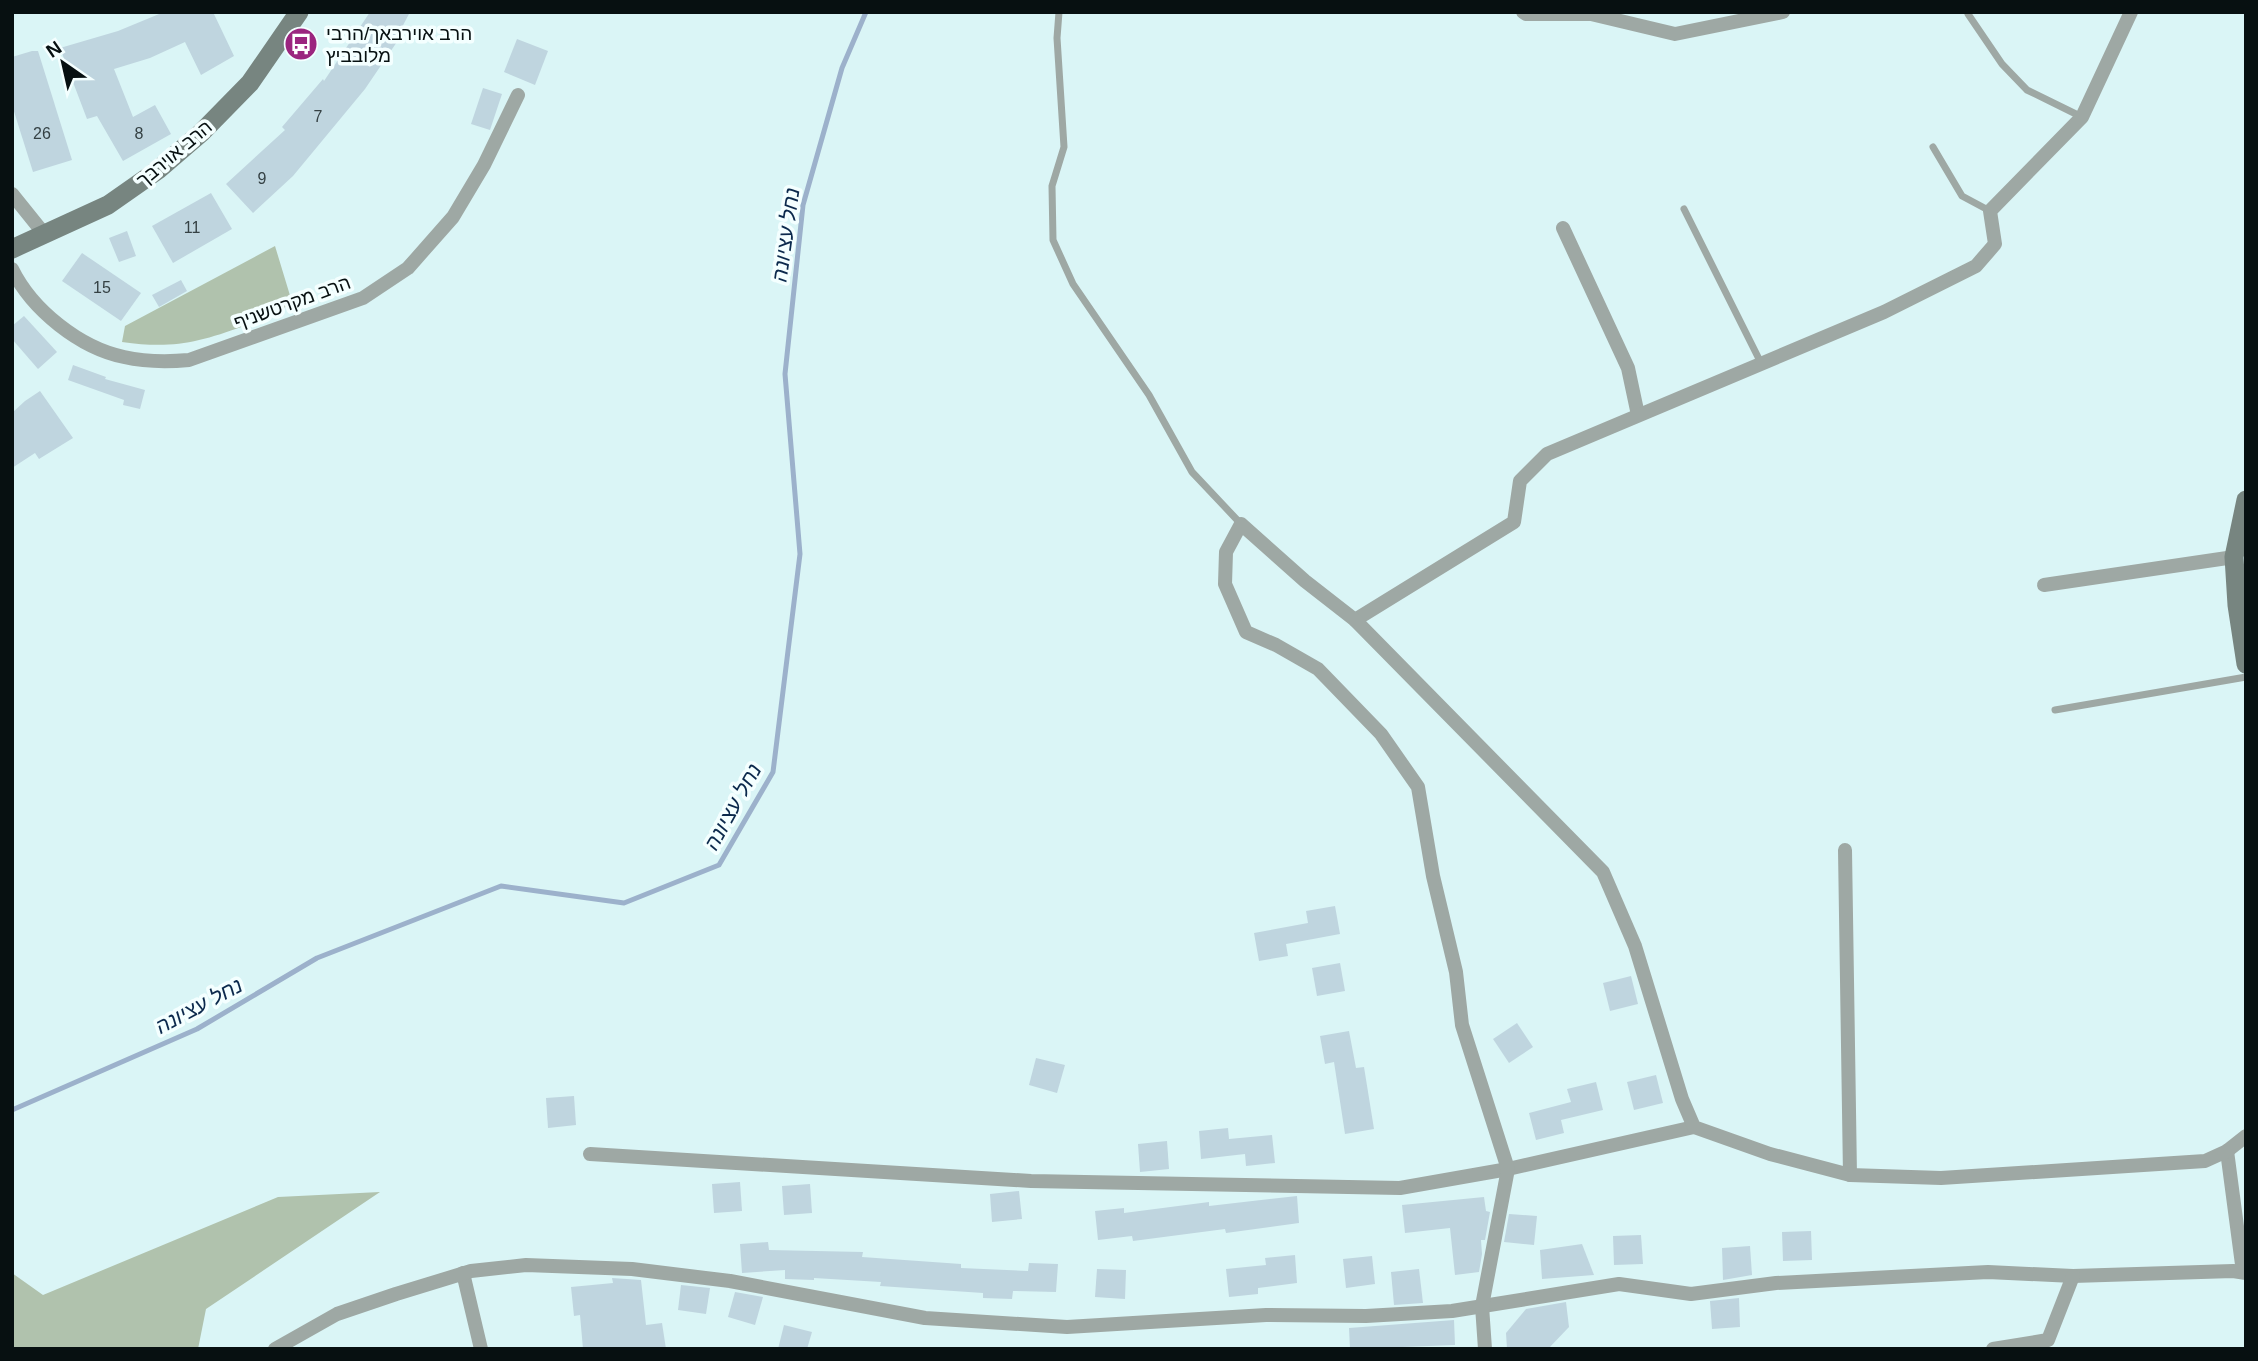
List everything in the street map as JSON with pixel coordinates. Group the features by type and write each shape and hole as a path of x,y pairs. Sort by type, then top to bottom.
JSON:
{"street":[{"name":"הרב אוירבך","path":"12,249 108,205 158,170 201,133 250,83 299,12"},
{"path":"1523,12 1591,14 1675,34 1783,12"},
{"path":"1355,620 1514,522 1520,481 1547,454 1884,312 1976,266 1995,244 1990,211 2082,117 2131,12"},
{"name":"הרב מקרטשניף","path":"12,270 18,282 42,310 66,330 93,346 122,357 159,362 189,360 363,298 408,268 453,217 484,165 518,95"},
{"path":"12,194 45,235"},
{"path":"1563,228 1628,368 1638,415"},
{"path":"2246,500 2234,557 2237,605 2246,664"},
{"path":"1485,1349 1482,1306 1508,1169 1462,1026 1456,972 1433,876 1418,787 1381,734 1318,669 1247,632 1225,584 1226,552 1241,524 1305,581 1355,620 1603,872 1635,946 1682,1099 1695,1127"},
{"path":"2044,585 2234,557"},
{"path":"1845,850 1850,1175"},
{"path":"590,1154 1031,1181 1400,1188 1508,1169 1695,1127 1770,1154 1850,1175 1941,1178 2205,1161 2227,1151 2246,1136"},
{"path":"275,1349 337,1314 463,1273 526,1265 632,1269 730,1281 925,1318 1067,1327 1266,1315 1366,1316 1452,1311 1619,1284 1691,1294 1776,1283 1987,1272 2073,1276 2244,1272 2227,1151"},
{"path":"463,1273 481,1349"},
{"path":"1993,1349 2047,1344 2073,1276"}],"lane":[{"path":"1059,12 1056,38 1064,146 1052,186 1053,240 1073,284 1149,395 1192,472 1241,524"},
{"path":"1968,14 2002,64 2027,90 2082,117"},
{"path":"1933,147 1962,196 1990,211"},
{"path":"1684,209 1761,363"},
{"path":"2055,710 2246,677"}],"green space":[{"path":"275,246 292,302 281,310 257,322 184,343 155,345 122,342 125,326"},
{"path":"380,1192 206,1309 198,1349 12,1349 12,1273 43,1295 278,1197"}],"building":[{"path":"164,12 213,12 234,56 201,75 185,42 150,58 114,69 133,117 155,105 171,134 123,161 97,116 87,119 60,48 118,31"},
{"path":"370,12 410,12 400,31 403,33 365,89 293,176 253,213 226,184 285,130 282,127 323,79 324,81"},
{"path":"517,39 548,51 535,85 504,72"},
{"path":"38,51 72,160 33,172 12,105 12,57"},
{"path":"483,88 502,94 490,130 471,124"},
{"path":"211,193 232,229 173,263 152,226"},
{"path":"127,231 136,256 119,262 109,238"},
{"path":"82,253 141,293 121,321 62,281"},
{"path":"181,280 187,291 159,307 152,295"},
{"path":"24,316 57,352 38,369 12,339 12,326"},
{"path":"73,365 106,377 105,379 145,390 140,409 123,405 124,400 68,380"},
{"path":"40,391 73,438 39,459 35,453 12,468 12,413"},
{"path":"1335,906 1340,934 1286,944 1288,956 1259,961 1254,933 1308,923 1306,911"},
{"path":"1340,963 1345,991 1317,996 1312,968"},
{"path":"1631,976 1638,1004 1610,1011 1603,983"},
{"path":"1517,1023 1533,1047 1509,1063 1493,1039"},
{"path":"1349,1031 1356,1068 1364,1067 1374,1129 1345,1134 1334,1062 1325,1064 1320,1036"},
{"path":"1036,1058 1065,1065 1057,1093 1029,1085"},
{"path":"1656,1075 1663,1103 1634,1110 1627,1082"},
{"path":"1596,1082 1603,1110 1561,1120 1564,1133 1536,1140 1529,1113 1571,1102 1567,1089"},
{"path":"574,1096 576,1125 548,1128 546,1098"},
{"path":"1228,1128 1229,1139 1272,1135 1275,1163 1246,1166 1245,1154 1201,1159 1199,1131"},
{"path":"1167,1141 1169,1169 1140,1172 1138,1144"},
{"path":"740,1182 742,1211 714,1213 712,1184"},
{"path":"810,1184 812,1213 784,1215 782,1186"},
{"path":"1019,1191 1022,1219 992,1222 990,1194"},
{"path":"1297,1196 1299,1223 1133,1241 1132,1236 1098,1240 1095,1211 1124,1208 1124,1213 1209,1202 1209,1206"},
{"path":"1484,1197 1486,1211 1490,1212 1485,1240 1481,1240 1479,1272 1455,1275 1450,1228 1405,1233 1402,1205"},
{"path":"1509,1214 1537,1216 1534,1245 1504,1242"},
{"path":"1811,1231 1812,1260 1783,1261 1782,1232"},
{"path":"1641,1235 1643,1264 1614,1265 1613,1236"},
{"path":"768,1242 769,1250 863,1252 862,1257 961,1264 961,1268 1028,1271 1029,1263 1058,1264 1056,1292 1013,1291 1012,1299 983,1298 983,1293 880,1286 881,1282 785,1279 785,1270 742,1273 740,1244"},
{"path":"1582,1244 1594,1275 1542,1279 1540,1250"},
{"path":"1750,1246 1752,1275 1723,1280 1722,1248"},
{"path":"1295,1255 1297,1283 1258,1288 1258,1294 1229,1297 1226,1269 1266,1265 1265,1258"},
{"path":"1372,1256 1375,1284 1346,1288 1343,1259"},
{"path":"1097,1269 1126,1270 1125,1299 1095,1297"},
{"path":"1419,1269 1423,1303 1394,1305 1391,1272"},
{"path":"612,1278 641,1280 646,1325 662,1323 666,1349 583,1349 580,1315 574,1316 571,1287 613,1283"},
{"path":"681,1285 710,1288 706,1314 678,1310"},
{"path":"735,1292 763,1297 755,1325 728,1317"},
{"path":"1739,1298 1740,1327 1712,1329 1710,1301"},
{"path":"1566,1302 1569,1327 1548,1349 1507,1349 1506,1333 1526,1309"},
{"path":"1454,1320 1455,1345 1350,1349 1349,1328"},
{"path":"784,1325 812,1332 807,1349 778,1349"}],"waterway":[{"name":"נחל עציונה","path":"12,1110 197,1029 317,958 501,886 624,903 719,865 773,772 800,554 785,374 803,205 842,68 866,12"}],"place":[{"name":"הרב אוירבאך/הרבי מלובביץ","path":"301,44"}]}
